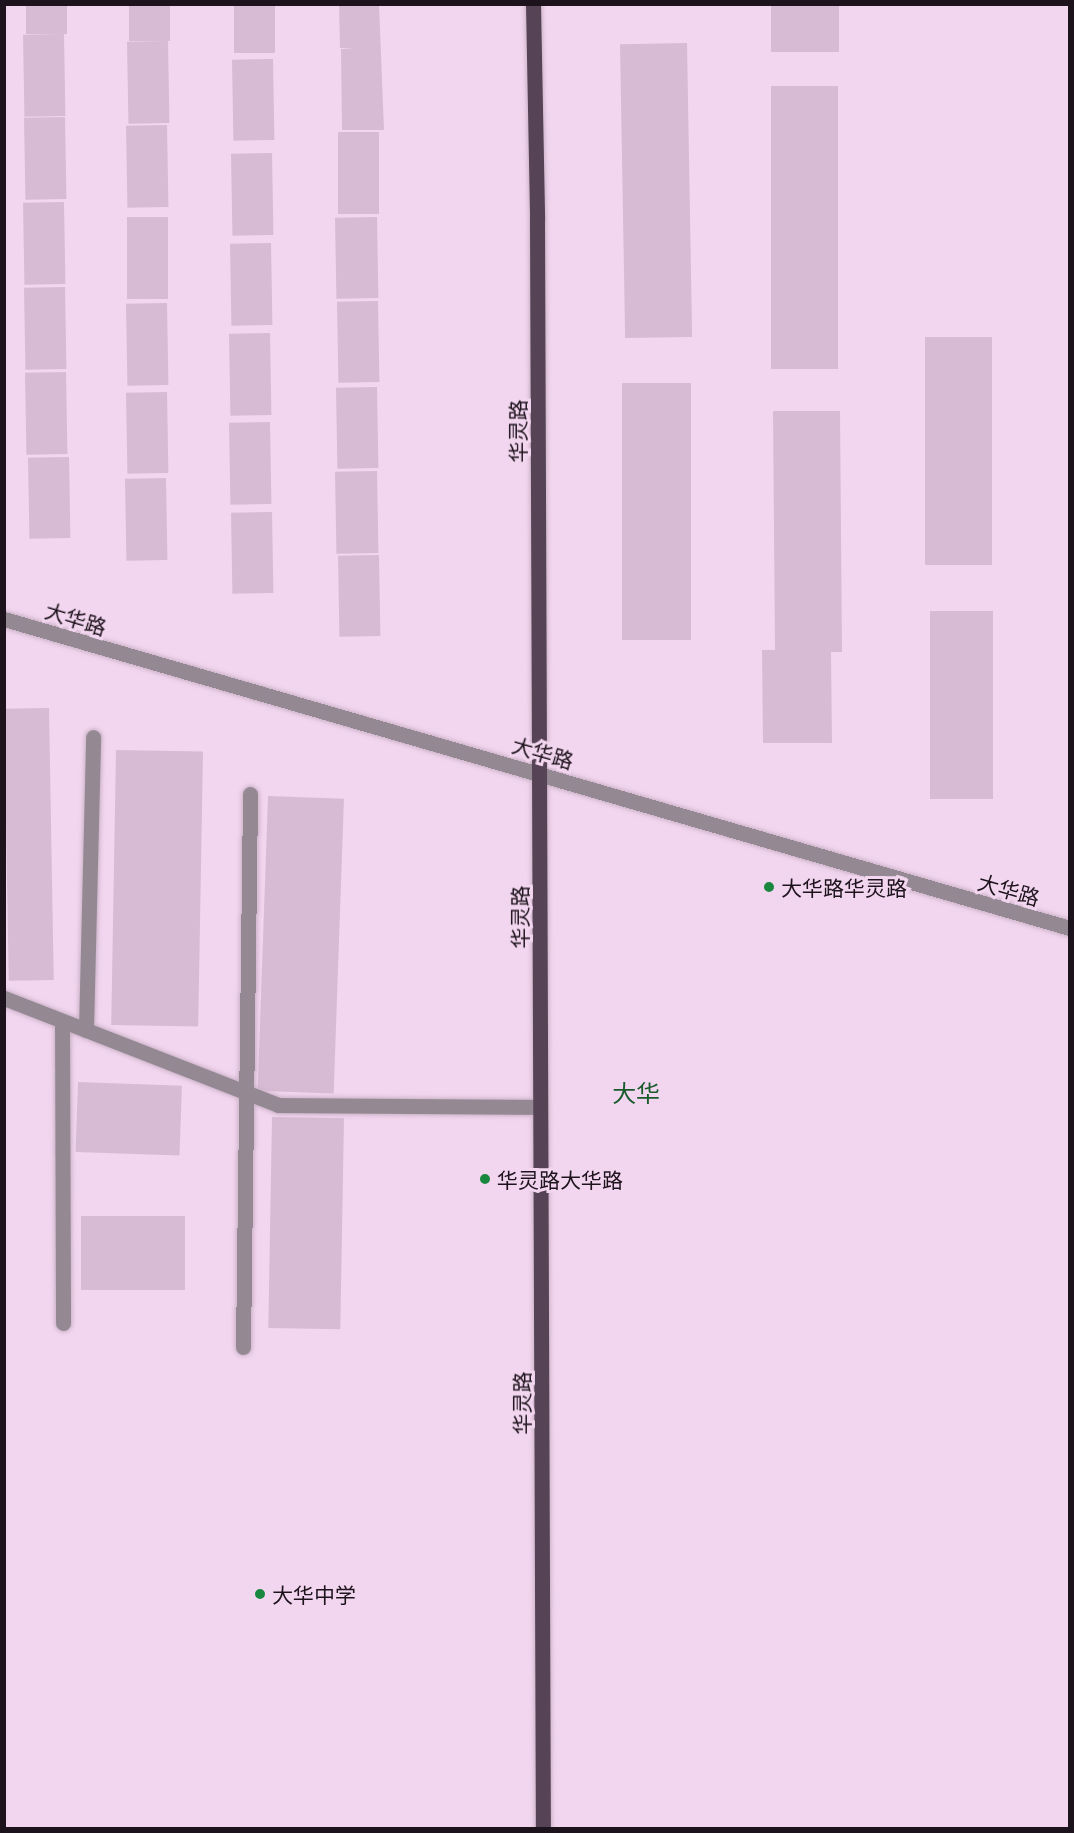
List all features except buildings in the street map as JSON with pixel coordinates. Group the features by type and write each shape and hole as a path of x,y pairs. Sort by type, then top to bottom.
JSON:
{"main road":[{"name":"华灵路","path":"533,4 537,232 540,773 543,1828"}],"street":[{"name":"大华路","path":"4,619 1070,928"},
{"path":"86,1030 93,737"},
{"path":"243,1347 244,1092 250,794"},
{"path":"4,998 278,1105 540,1107"},
{"path":"62,1021 63,1323"}],"place":[{"name":"大华路华灵路","path":"769,887"},
{"name":"华灵路大华路","path":"485,1179"},
{"name":"大华中学","path":"260,1594"}],"district":[{"name":"大华","path":"636,1092"}]}
